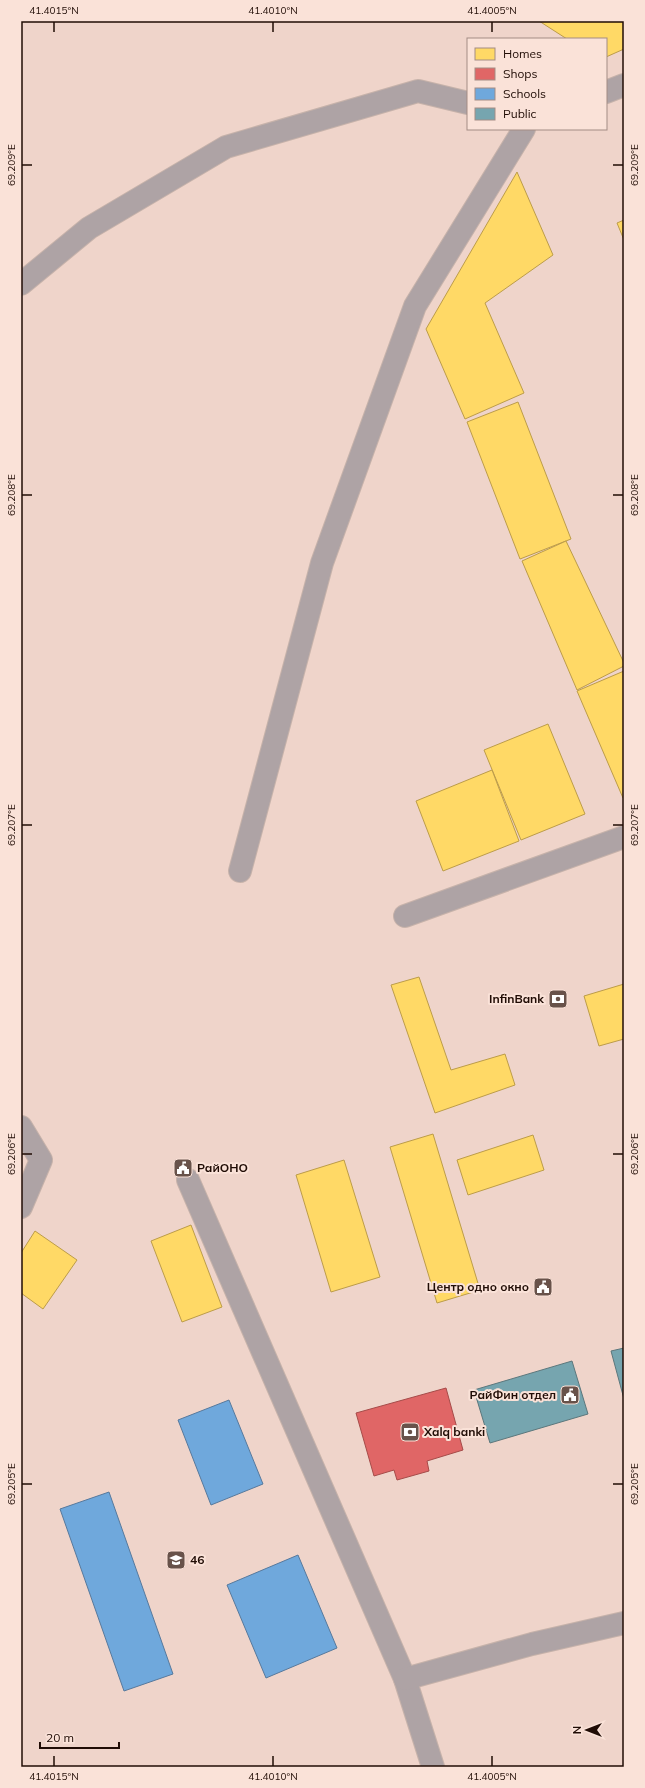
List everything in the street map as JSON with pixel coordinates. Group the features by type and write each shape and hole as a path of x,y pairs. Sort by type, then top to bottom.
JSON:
{"street":[{"path":"607,92 624,85"},
{"path":"21,284 89,228 226,147 418,91 467,103"},
{"path":"240,871 322,563 415,306 523,130"},
{"path":"406,916 624,837"},
{"path":"21,1127 41,1160 21,1207"},
{"path":"188,1180 405,1679 433,1767"},
{"path":"405,1679 532,1644 624,1623"}],"building: Homes":[{"path":"539,21 624,21 624,49 607,57 607,38 565,38"},
{"path":"517,172 553,255 485,303 524,393 465,419 426,329"},
{"path":"624,220 624,240 617,223"},
{"path":"518,402 571,539 520,559 467,422"},
{"path":"566,541 624,663 624,666 577,690 522,561"},
{"path":"624,671 624,797 623,798 577,691"},
{"path":"548,724 585,814 521,840 484,750"},
{"path":"492,770 519,841 443,871 416,801"},
{"path":"419,977 451,1070 505,1054 515,1085 435,1113 391,985"},
{"path":"624,984 624,1039 599,1046 584,996"},
{"path":"433,1134 480,1290 437,1303 390,1147"},
{"path":"533,1135 544,1170 468,1195 457,1160"},
{"path":"344,1160 380,1277 331,1292 296,1175"},
{"path":"191,1225 222,1307 182,1322 151,1241"},
{"path":"35,1231 77,1260 43,1309 21,1293 21,1253"}],"building: Shops":[{"name":"Xalq banki","path":"446,1388 463,1450 427,1461 429,1471 397,1480 394,1470 374,1476 356,1413"}],"building: Schools":[{"path":"229,1400 263,1484 211,1505 178,1420"},
{"path":"109,1492 173,1674 124,1691 60,1509"},
{"path":"298,1555 337,1648 266,1678 227,1585"}],"building: Public":[{"path":"624,1348 624,1399 611,1351"},
{"path":"572,1361 588,1414 490,1443 474,1390"}],"place":[{"name":"InfinBank","path":"558,999"},
{"name":"РайОНО","path":"183,1168"},
{"name":"Центр одно окно","path":"543,1287"},
{"name":"РайФин отдел","path":"570,1395"},
{"name":"Xalq banki","path":"410,1432"},
{"name":"46","path":"176,1560"}]}
